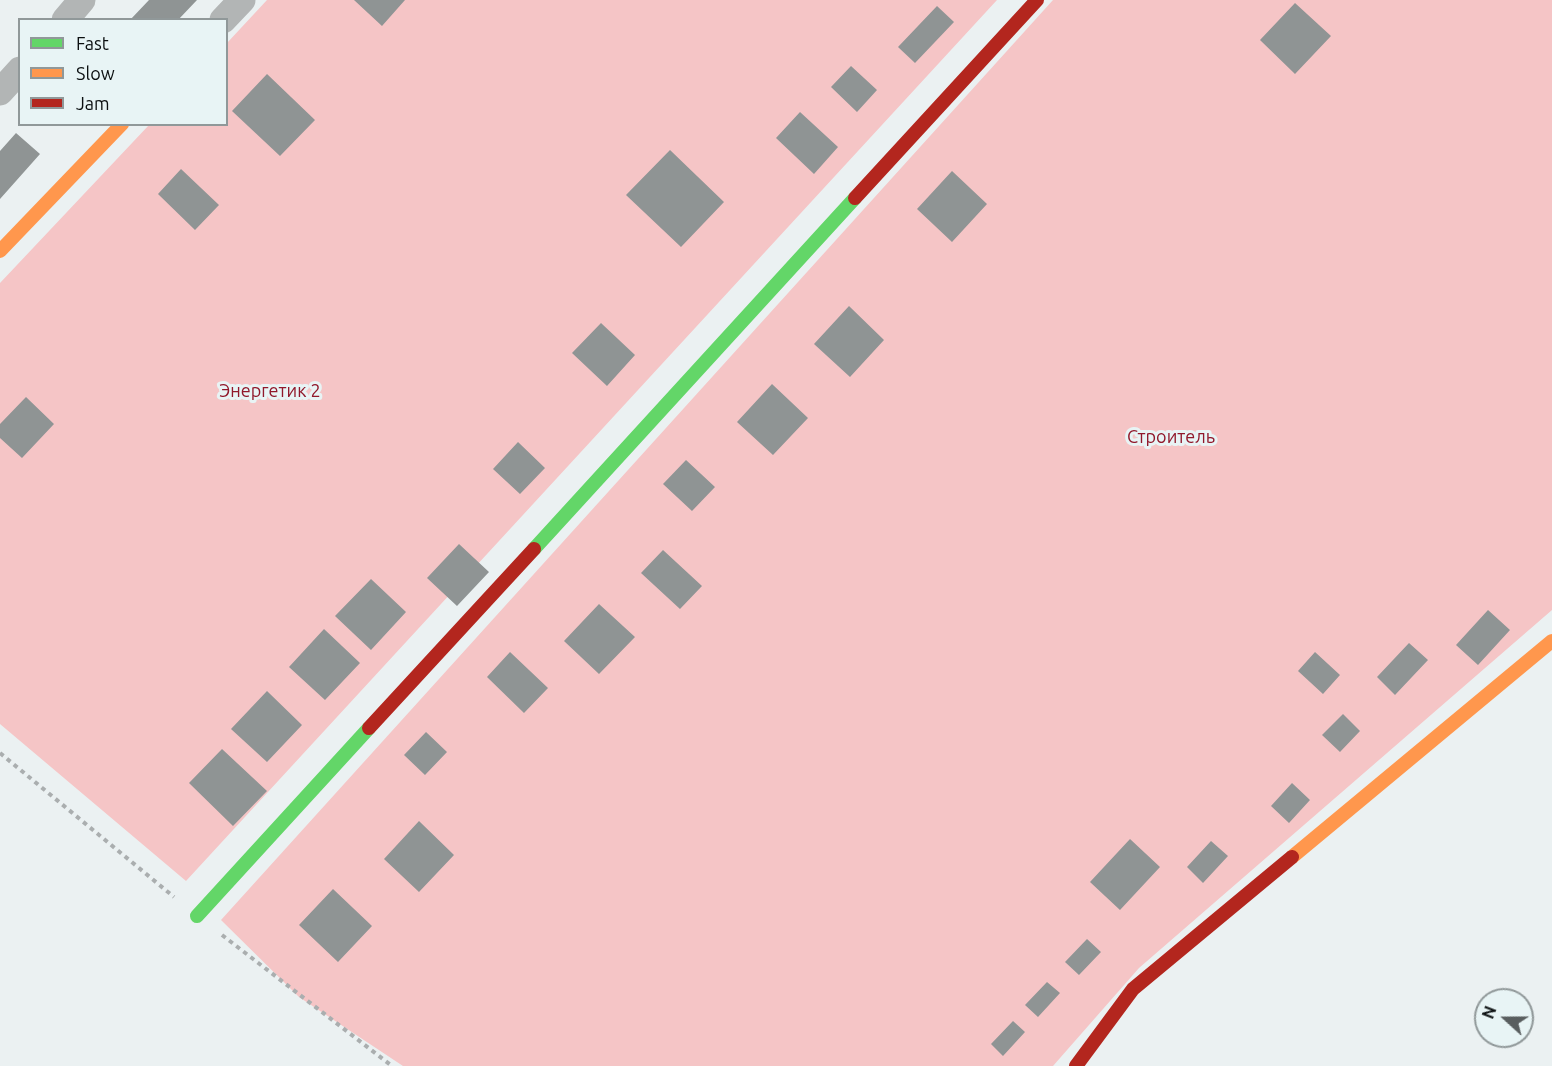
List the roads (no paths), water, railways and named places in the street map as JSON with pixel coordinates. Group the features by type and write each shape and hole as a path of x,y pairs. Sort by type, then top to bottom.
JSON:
{"street":[{"path":"67,18 82,0"},
{"path":"225,18 242,0"},
{"path":"197,916 1037,0"},
{"path":"0,92 18,72"},
{"path":"0,251 120,126"},
{"path":"1076,1066 1133,990 1552,641"}],"park label":[{"name":"Энергетик 2","path":"270,391"},
{"name":"Строитель","path":"1171,437"}]}
